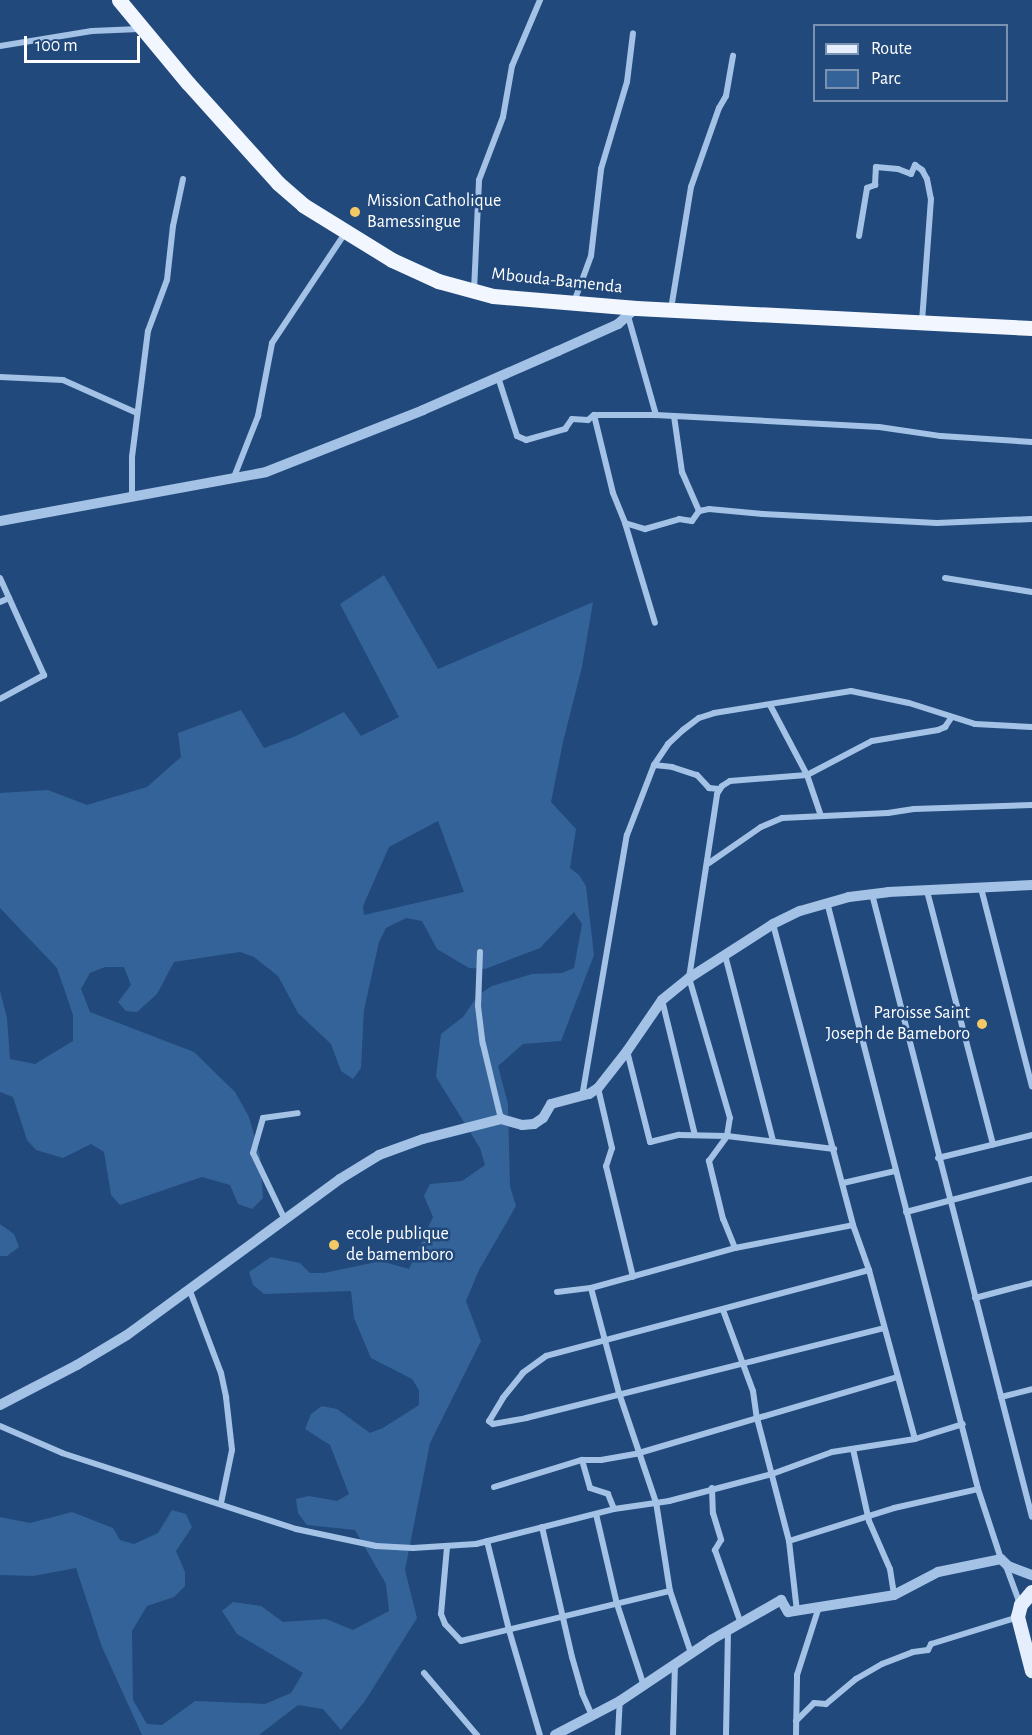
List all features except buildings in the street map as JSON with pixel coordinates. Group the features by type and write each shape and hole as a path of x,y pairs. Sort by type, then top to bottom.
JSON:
{"highway":[{"name":"Mbouda-Bamenda","path":"120,0 188,83 278,183 303,205 345,233 404,266 474,292 632,312 670,309 1032,328"}],"main road":[{"path":"1032,1592 1020,1611 1032,1671"}],"street":[{"path":"474,292 479,180 504,117 512,66 540,0"},
{"path":"0,46 92,32 143,28"},
{"path":"573,303 591,256 602,169 627,82 633,33"},
{"path":"670,309 691,187 719,108 726,96 733,56"},
{"path":"859,236 867,188 875,184 876,167 898,169 911,174 915,165 921,170 927,179 932,199 922,322"},
{"path":"132,497 132,458 148,331 167,280 173,226 183,180"},
{"path":"234,477 258,416 272,343 345,233"},
{"path":"0,521 266,472 288,465 498,378 618,324 632,312 656,415"},
{"path":"0,376 63,380 137,413"},
{"path":"498,378 517,436 526,440 565,429 572,419 588,420 594,415 656,415 879,427 950,437 1032,442"},
{"path":"594,415 613,494 625,523 655,623"},
{"path":"674,416 682,472 699,511"},
{"path":"625,523 645,529 679,519 692,520 699,511 710,509 937,523 1032,519"},
{"path":"0,578 44,675 0,699"},
{"path":"945,578 1032,592"},
{"path":"0,602 9,598"},
{"path":"582,1098 627,835 654,765 668,744 699,718 714,713 850,691 909,703 951,718 988,725 1032,727"},
{"path":"770,705 807,775 821,816"},
{"path":"735,1248 723,1219 709,1161 728,1136 730,1118 689,978 708,862 709,832 719,789 725,783 735,780 807,775 872,741 938,730 945,727 951,718"},
{"path":"654,765 672,767 698,775 709,788 719,789"},
{"path":"708,862 769,822 789,816 888,813 922,808 1032,805"},
{"path":"0,1405 105,1349 190,1291 340,1179 379,1155 423,1139 501,1119 522,1125 534,1124 543,1118 551,1104 582,1098 598,1088 662,1000 689,978 773,924 826,902 872,893 1032,885"},
{"path":"981,888 1032,1087"},
{"path":"927,891 993,1144"},
{"path":"872,893 938,1158 1032,1517"},
{"path":"796,1720 814,1703 826,1704 856,1679 882,1664 913,1652 928,1650 931,1644 1020,1611 978,1489 826,902"},
{"path":"773,924 854,1225 869,1270 915,1438"},
{"path":"480,952 479,1016 486,1065 501,1119"},
{"path":"725,954 773,1140"},
{"path":"662,1000 695,1135"},
{"path":"627,1051 648,1140 655,1142 672,1136 728,1136 834,1149"},
{"path":"598,1088 612,1148 606,1166 633,1277"},
{"path":"285,1220 253,1153 262,1118 298,1113"},
{"path":"938,1158 1032,1136"},
{"path":"843,1183 895,1171"},
{"path":"906,1212 1032,1179"},
{"path":"557,1292 591,1288 735,1248 854,1225"},
{"path":"869,1270 723,1310 604,1338 535,1362 511,1387 489,1421 493,1424 526,1418 884,1328"},
{"path":"975,1298 1032,1283"},
{"path":"591,1288 619,1393 656,1502 670,1591 691,1653"},
{"path":"190,1291 221,1373 226,1396 232,1450 221,1503"},
{"path":"723,1310 753,1391 757,1418 789,1541 797,1611"},
{"path":"494,1487 582,1460 601,1460 639,1453 897,1377"},
{"path":"1001,1397 1032,1389"},
{"path":"0,1426 62,1453 296,1529 359,1543 395,1548 447,1547 487,1541 614,1509 656,1502 772,1474 832,1452 915,1438 963,1424"},
{"path":"853,1449 869,1516 890,1569 894,1595"},
{"path":"582,1460 590,1488 608,1494 614,1509"},
{"path":"712,1488 713,1513 721,1540 715,1550 740,1621"},
{"path":"789,1541 869,1516 978,1489"},
{"path":"596,1514 617,1604 644,1686"},
{"path":"542,1527 582,1693 592,1715"},
{"path":"487,1541 509,1630 540,1735"},
{"path":"447,1547 441,1614 445,1624 460,1641 670,1591"},
{"path":"1002,1559 1008,1566 1032,1575"},
{"path":"555,1735 620,1701 740,1621 781,1600 788,1612 894,1595 938,1572 1002,1559"},
{"path":"796,1735 797,1675 819,1606"},
{"path":"726,1735 729,1629"},
{"path":"673,1735 675,1664"},
{"path":"423,1672 477,1735"},
{"path":"618,1735 620,1701"}],"green space":[{"path":"384,575 438,669 593,602 582,667 551,802 576,829 570,868 579,875 586,886 594,955 561,1041 523,1044 498,1066 508,1104 510,1186 516,1206 479,1270 466,1301 481,1341 430,1443 405,1570 417,1618 365,1701 341,1730 323,1709 298,1705 259,1735 142,1735 102,1647 76,1568 33,1576 0,1575 0,1517 30,1523 72,1512 113,1528 120,1540 134,1544 158,1533 172,1510 186,1514 192,1527 176,1551 185,1572 185,1586 174,1597 147,1606 132,1631 133,1700 147,1724 162,1725 195,1701 265,1704 291,1693 303,1673 237,1634 222,1611 233,1602 261,1606 283,1622 326,1619 353,1630 389,1611 386,1584 355,1530 307,1525 298,1513 296,1499 309,1496 337,1501 349,1494 330,1445 305,1429 311,1414 322,1406 337,1409 370,1433 383,1428 419,1405 419,1390 412,1379 371,1358 354,1318 351,1291 264,1294 253,1285 249,1272 271,1257 300,1263 310,1273 324,1273 381,1261 409,1269 433,1217 424,1196 430,1184 462,1181 485,1165 480,1148 436,1077 441,1034 463,1017 478,995 492,986 532,974 562,973 574,968 582,924 574,912 540,948 485,969 469,968 437,949 422,921 406,918 386,928 379,942 364,1010 361,1068 353,1079 341,1071 331,1044 298,1013 278,976 254,957 240,952 174,962 157,994 137,1012 126,1011 118,1002 131,985 124,967 105,967 90,973 81,989 90,1012 194,1052 235,1092 249,1117 260,1156 263,1198 252,1209 238,1204 230,1185 202,1177 120,1205 111,1195 104,1152 91,1144 63,1158 36,1150 27,1140 13,1097 0,1092 0,991 7,1018 10,1059 35,1064 73,1041 73,1015 57,968 0,908 0,793 48,790 87,805 147,787 181,757 178,733 241,710 264,748 296,736 344,712 361,736 399,717 340,604","holes":["438,821 464,892 364,915 363,906 389,847"]},
{"path":"0,1224 14,1234 19,1247 7,1256 0,1256"}],"place":[{"name":"Mission Catholique Bamessingue","path":"355,212"},
{"name":"Paroisse Saint Joseph de Bameboro","path":"982,1024"},
{"name":"ecole publique de bamemboro","path":"334,1245"}]}
